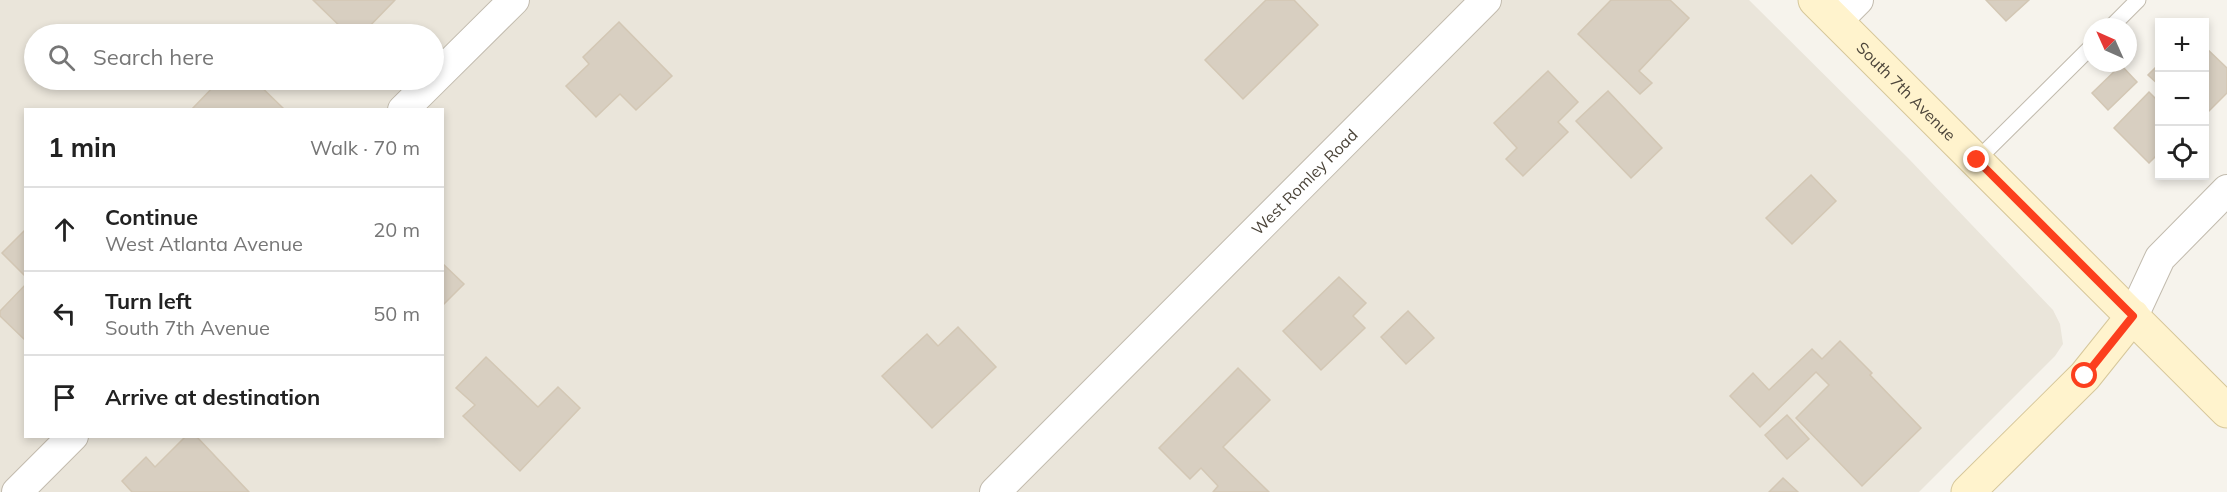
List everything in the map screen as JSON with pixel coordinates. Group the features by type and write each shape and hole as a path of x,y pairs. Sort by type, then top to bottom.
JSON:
{"main road":[{"name":"South 7th Avenue","path":"1837,7 1977,160 2227,411"},
{"path":"1968,492 2085,376 2133,316"}],"street":[{"path":"444,69 514,0"},
{"name":"West Romley Road","path":"995,492 1486,0"},
{"path":"405,108 423,90"},
{"path":"2133,316 2160,258 2227,190"},
{"path":"17,492 71,438"}],"lane":[{"path":"2120,18 2138,0"},
{"path":"1977,160 2083,55"}],"shaded area":[{"path":"0,0 1749,0 1909,159 2053,310 2060,324 2063,344 2055,356 1919,492 0,492"}],"building":[{"path":"313,0 395,0 372,24 338,24"},
{"path":"1266,0 1294,0 1318,25 1243,99 1205,60"},
{"path":"1611,0 1670,0 1689,18 1639,71 1652,83 1640,94 1578,34"},
{"path":"1986,0 2029,0 2006,21"},
{"path":"619,22 672,76 636,110 620,94 596,117 566,86 589,64 583,57"},
{"path":"2209,51 2227,68 2227,93 2209,111"},
{"path":"2155,68 2155,81 2148,75"},
{"path":"1548,71 1578,102 1558,122 1568,132 1523,176 1506,159 1517,148 1494,123"},
{"path":"2114,72 2128,72 2137,82 2108,110 2092,93"},
{"path":"210,90 264,90 283,108 193,108"},
{"path":"1608,91 1662,148 1631,178 1576,121"},
{"path":"2149,92 2155,98 2155,157 2149,163 2114,128"},
{"path":"1811,175 1836,201 1792,244 1766,218"},
{"path":"24,231 24,275 2,253"},
{"path":"444,265 464,284 444,304"},
{"path":"1339,277 1366,303 1353,316 1365,328 1321,370 1283,331"},
{"path":"24,286 24,339 0,316 0,311"},
{"path":"1408,311 1434,338 1406,364 1381,337"},
{"path":"958,327 996,367 932,428 882,376 927,334 938,346"},
{"path":"1840,341 1921,428 1862,486 1796,418 1829,385 1816,372 1760,427 1730,396 1753,373 1769,390 1812,349 1822,359"},
{"path":"486,357 538,407 558,387 580,408 520,471 463,416 475,405 456,388"},
{"path":"1238,368 1270,400 1223,447 1269,492 1213,492 1218,486 1201,468 1190,479 1159,448"},
{"path":"1787,415 1809,439 1787,459 1765,435"},
{"path":"184,438 198,438 249,492 132,492 122,481 146,457 155,467"},
{"path":"1783,478 1798,492 1769,492"}],"route":[{"path":"1977,160 2133,316 2085,376"}]}
